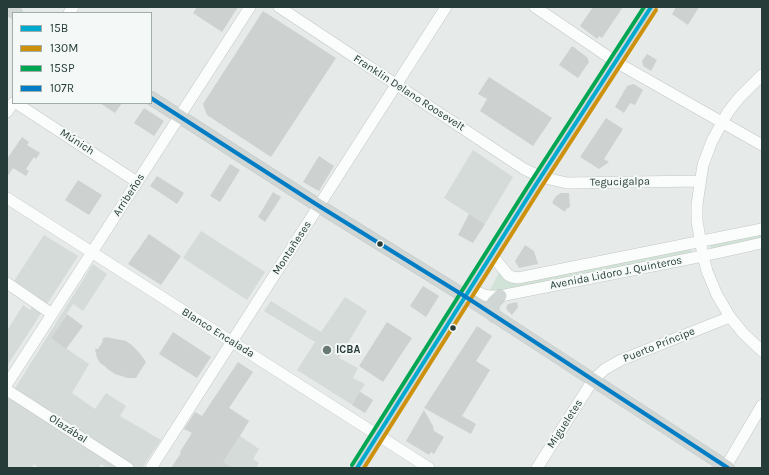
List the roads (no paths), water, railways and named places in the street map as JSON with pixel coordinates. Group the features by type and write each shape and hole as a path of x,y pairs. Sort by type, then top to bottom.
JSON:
{"main road":[{"path":"357,468 541,177 651,7"},
{"path":"152,99 319,206 469,293 494,316 726,468"},
{"path":"494,316 492,312 493,303 500,296"}],"street":[{"name":"Arribeños","path":"7,384 250,7"},
{"name":"Franklin Delano Roosevelt","path":"279,7 529,172 541,177"},
{"name":"Montañeses","path":"151,468 446,7"},
{"path":"535,7 616,62 762,145"},
{"path":"762,75 739,98 721,123 707,153 700,180 697,204 697,221 706,271 717,296 742,333 762,351"},
{"path":"7,112 13,104"},
{"name":"Múnich","path":"16,104 137,182"},
{"name":"Tegucigalpa","path":"541,177 567,183 700,180"},
{"name":"Blanco Encalada","path":"7,198 429,468"},
{"name":"Avenida Lidoro J. Quinteros","path":"492,255 508,275 512,278 518,278 762,229"},
{"name":"Avenida Lidoro J. Quinteros","path":"469,293 500,296 762,243"},
{"path":"7,284 52,314"},
{"name":"Puerto Príncipe","path":"593,380 605,369 621,360 730,317"},
{"name":"Migueletes","path":"537,468 593,380"},
{"name":"Olazábal","path":"7,390 128,468"},
{"path":"726,468 762,405"}],"place":[{"name":"ICBA","path":"327,350"}]}
